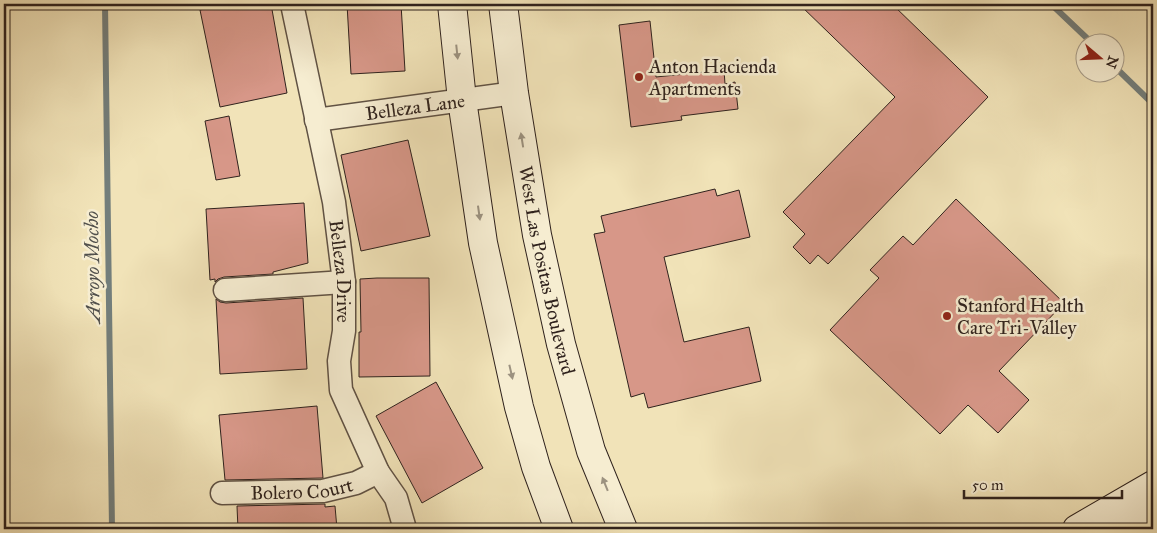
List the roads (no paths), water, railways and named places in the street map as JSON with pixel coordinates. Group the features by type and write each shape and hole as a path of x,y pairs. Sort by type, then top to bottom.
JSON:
{"main road":[{"path":"452,4 462,100 484,243 513,381 536,467 559,529"},
{"name":"West Las Positas Boulevard","path":"503,4 514,94 537,236 561,344 591,451 623,529"},
{"path":"1077,529 1153,485"},
{"path":"1119,529 1130,523 1153,503"}],"street":[{"name":"Belleza Drive","path":"292,4 334,202 344,282 344,331 339,361 341,390 378,472 396,498 405,529"},
{"name":"Belleza Lane","path":"316,120 514,94"},
{"path":"225,290 344,282"},
{"name":"Bolero Court","path":"222,493 323,491 356,483 378,472"}],"waterway":[{"name":"Arroyo Mocho","path":"105,4 112,529"},
{"path":"1051,4 1080,32"},
{"path":"1124,76 1153,104"}],"place":[{"name":"Anton Hacienda Apartments","path":"639,77"},
{"name":"Stanford Health Care Tri-Valley","path":"947,316"}]}
